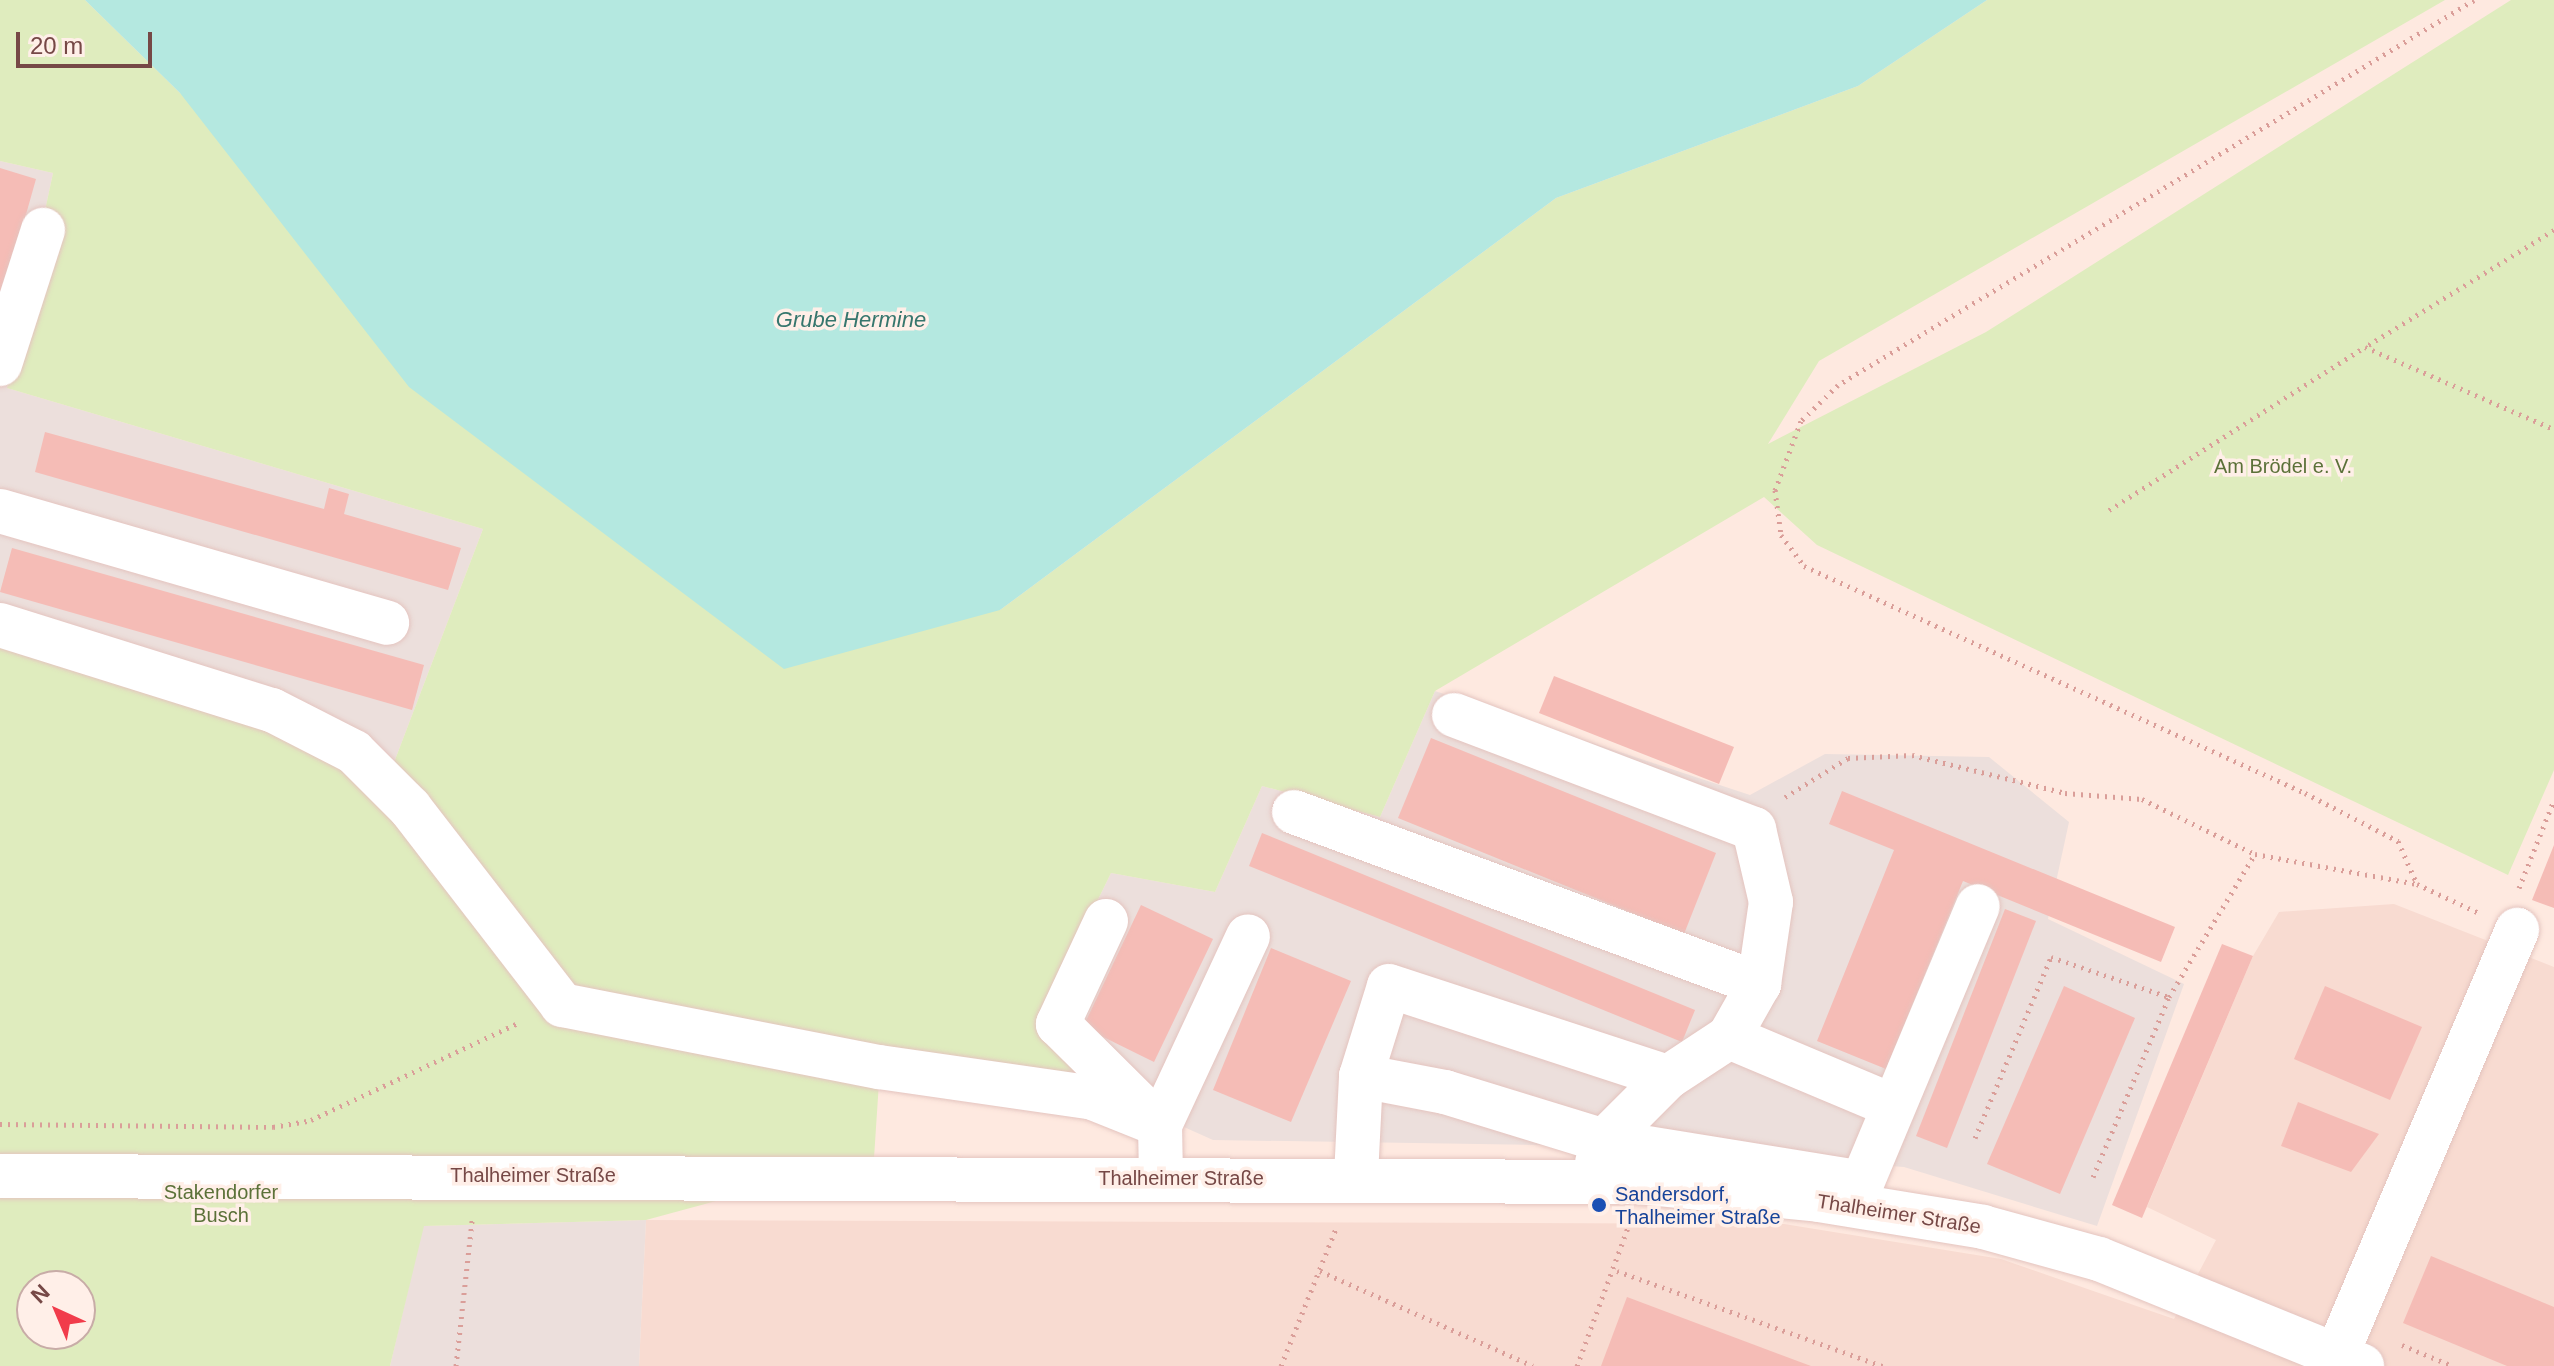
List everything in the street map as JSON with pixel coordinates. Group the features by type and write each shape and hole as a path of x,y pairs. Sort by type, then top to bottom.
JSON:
{"street":[{"path":"0,364 43,230"},
{"path":"0,511 387,623"},
{"path":"0,625 272,710 354,752 410,808 562,1005 879,1067 1093,1098 1160,1125"},
{"path":"1454,715 1754,829 1771,902 1759,984 1729,1037 1668,1077 1597,1160"},
{"path":"1294,812 1759,984"},
{"path":"1361,1076 1445,1092 1597,1160 1862,1183 1978,906"},
{"path":"1106,921 1058,1024 1160,1125"},
{"name":"Thalheimer Straße","path":"0,1176 1161,1178 1356,1176 1597,1160 1639,1182 1819,1200 1983,1227 2099,1259 2343,1363 2517,930"},
{"path":"1161,1178 1160,1125 1248,936"},
{"path":"1356,1176 1361,1076 1389,986 1668,1077"},
{"path":"1729,1037 1893,1106"}],"path":[{"path":"2417,884 2398,841 2305,793 2128,719 1804,566 1781,535 1775,490 1801,421 1838,385 2474,0"},
{"path":"2109,510 2554,230"},
{"path":"2365,347 2554,429"},
{"path":"1754,829 1796,787 1848,758 1912,755 2065,793 2142,799 2255,854 2417,884 2517,930"},
{"path":"2517,930 2510,910 2554,800"},
{"path":"2093,1177 2169,997 2255,854"},
{"path":"1975,1138 2051,957 2169,997"},
{"path":"0,1124 273,1127 311,1120 562,1005"},
{"path":"456,1366 477,1175"},
{"path":"1281,1366 1356,1176"},
{"path":"1577,1366 1617,1271 1639,1182"},
{"path":"1320,1271 1533,1366"},
{"path":"1617,1271 1882,1366"}],"shaded area":[{"path":"0,161 53,173 7,388 483,529 390,773 0,636"},
{"path":"1435,691 1750,795 1825,754 1989,757 2069,822 2048,919 2184,984 2097,1226 1904,1167 1607,1146 1213,1140 1097,1088 1039,1020 1111,873 1215,892 1262,786 1380,817"},
{"path":"2394,904 2554,967 2554,1366 639,1366 646,1220 1784,1224 2001,1259 2174,1319 2216,1240 2147,1207 2253,956 2279,912"},
{"path":"646,1220 639,1366 390,1366 423,1226"}],"green space":[{"path":"0,0 85,0 180,93 1000,610 1556,198 1858,86 1987,0 2445,0 1819,361 1768,444 1986,332 2511,0 2554,0 2554,770 2508,875 1817,545 1764,497 1435,691 1380,817 1262,786 1215,892 1111,873 1039,1020 1097,1088 879,1082 874,1158 646,1220 424,1226 390,1366 0,1366 0,636 390,773 483,529 7,388 53,173 0,161"}],"water":[{"name":"Grube Hermine","path":"85,0 1987,0 1858,86 1556,198 1000,610 784,669 409,387 180,93"}],"building":[{"path":"0,168 36,179 1,303 0,303"},
{"path":"45,432 324,509 329,488 349,494 344,514 461,548 448,590 35,472"},
{"path":"12,548 424,665 412,710 0,592"},
{"path":"1554,676 1734,747 1719,784 1539,713"},
{"path":"1431,738 1716,853 1684,934 1398,818"},
{"path":"1842,791 2175,927 2161,962 1963,881 1886,1069 1817,1041 1894,850 1829,824"},
{"path":"1262,833 1695,1010 1682,1042 1249,866"},
{"path":"2554,845 2554,908 2532,900"},
{"path":"1141,905 1213,939 1154,1062 1083,1027"},
{"path":"2005,909 2036,921 1947,1148 1916,1136"},
{"path":"2222,944 2253,956 2142,1218 2112,1205"},
{"path":"1271,948 1351,981 1291,1122 1213,1090"},
{"path":"2064,986 2135,1018 2060,1194 1987,1164"},
{"path":"2325,986 2422,1027 2390,1100 2294,1059"},
{"path":"2298,1102 2379,1134 2351,1172 2281,1146"},
{"path":"2431,1256 2554,1307 2554,1366 2507,1366 2403,1323"},
{"path":"1627,1297 1811,1366 1601,1366"}],"place":[{"name":"Sandersdorf, Thalheimer Straße","path":"1599,1205"}],"park label":[{"name":"Am Brödel e. V.","path":"2283,466"},
{"name":"Stakendorfer Busch","path":"221,1204"}]}
